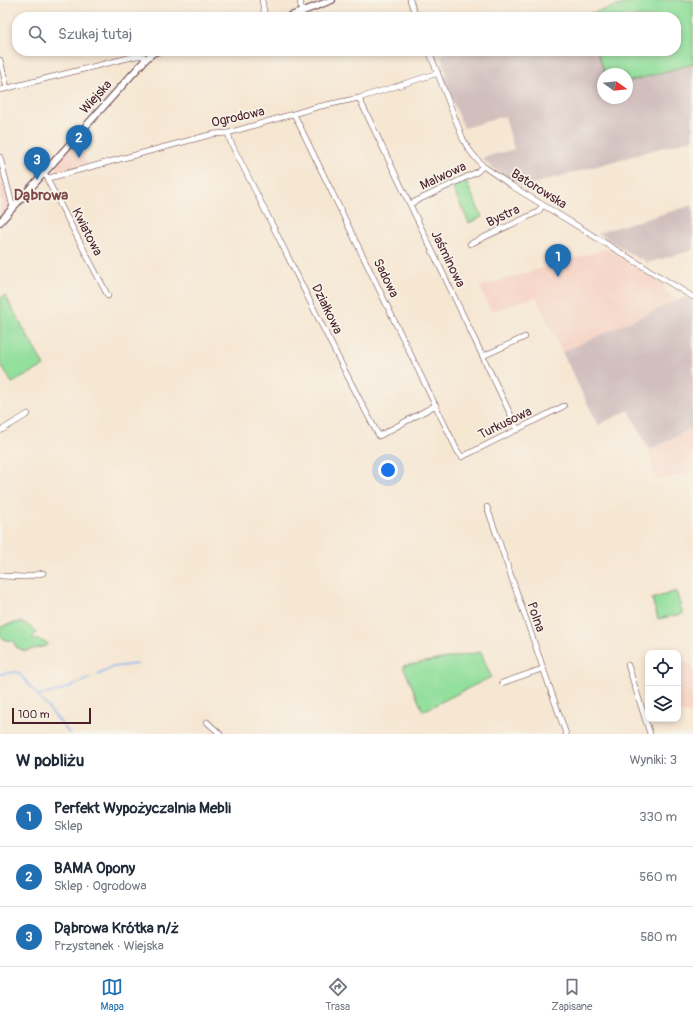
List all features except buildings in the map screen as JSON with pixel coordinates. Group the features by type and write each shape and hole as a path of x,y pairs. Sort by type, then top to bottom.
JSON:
{"street":[{"path":"262,0 264,12"},
{"path":"300,0 302,12"},
{"path":"304,12 332,0"},
{"path":"410,0 414,12"},
{"path":"0,90 136,56 143,56 146,59"},
{"name":"Wiejska","path":"0,222 46,176 146,59 150,56"},
{"name":"Batorowska","path":"431,56 463,139 474,156 484,166 693,297"},
{"path":"0,60 7,88"},
{"name":"Ogrodowa","path":"46,176 57,176 213,134 228,132 317,107 359,98 438,73"},
{"name":"Jaśminowa","path":"359,98 518,430"},
{"name":"Sadowa","path":"294,114 458,452"},
{"name":"Działkowa","path":"228,132 230,143 269,216 378,436 436,404"},
{"path":"0,157 13,208"},
{"name":"Malwowa","path":"410,204 477,172 484,166"},
{"name":"Kwiatowa","path":"46,176 108,296"},
{"name":"Bystra","path":"470,244 538,212 543,204"},
{"path":"483,356 525,337"},
{"name":"Turkusowa","path":"458,452 462,457 564,406"},
{"path":"0,431 28,414"},
{"name":"Polna","path":"487,507 542,669 566,734"},
{"path":"1,575 26,577 43,573"},
{"path":"628,665 650,734"},
{"path":"502,682 542,669"},
{"path":"207,722 220,734"}],"shaded area":[{"path":"441,56 599,56 603,68 597,68 597,104 633,104 633,80 693,64 693,139 522,187 492,168 482,158 514,149 505,116 464,128 442,76 447,75"},
{"path":"81,135 87,166 57,173 55,164"},
{"path":"0,169 10,205 0,216"},
{"path":"693,205 693,250 647,263 598,233"},
{"path":"606,249 664,284 665,291 678,300 562,352 536,297 491,311 480,287"},
{"path":"685,297 693,302 693,428 649,450 629,410 598,425 562,352"},
{"path":"693,428 693,473 655,480 649,450"},
{"path":"681,664 693,664 693,712 681,713"}],"green space":[{"path":"638,0 693,0 693,64 633,80 633,68 603,68 599,56 681,56 681,12 596,12"},
{"path":"466,181 482,217 469,223 452,187"},
{"path":"5,295 44,366 12,383 0,363 0,299"},
{"path":"676,591 683,614 658,619 652,599"},
{"path":"20,622 28,625 37,633 32,638 48,643 46,646 25,651 16,647 13,641 5,640 0,635 0,628 5,625"},
{"path":"481,652 491,677 423,711 403,666"}],"waterway":[{"path":"98,675 113,667 137,664"},
{"path":"0,674 16,672 20,674 70,734"},
{"path":"38,696 62,690 90,678"}],"place":[{"name":"BAMA Opony","path":"79,158"},
{"name":"Dąbrowa Krótka n/ż","path":"37,180"},
{"name":"Perfekt Wypożyczalnia Mebli","path":"558,277"}],"district":[{"name":"Dąbrowa","path":"41,195"}]}
